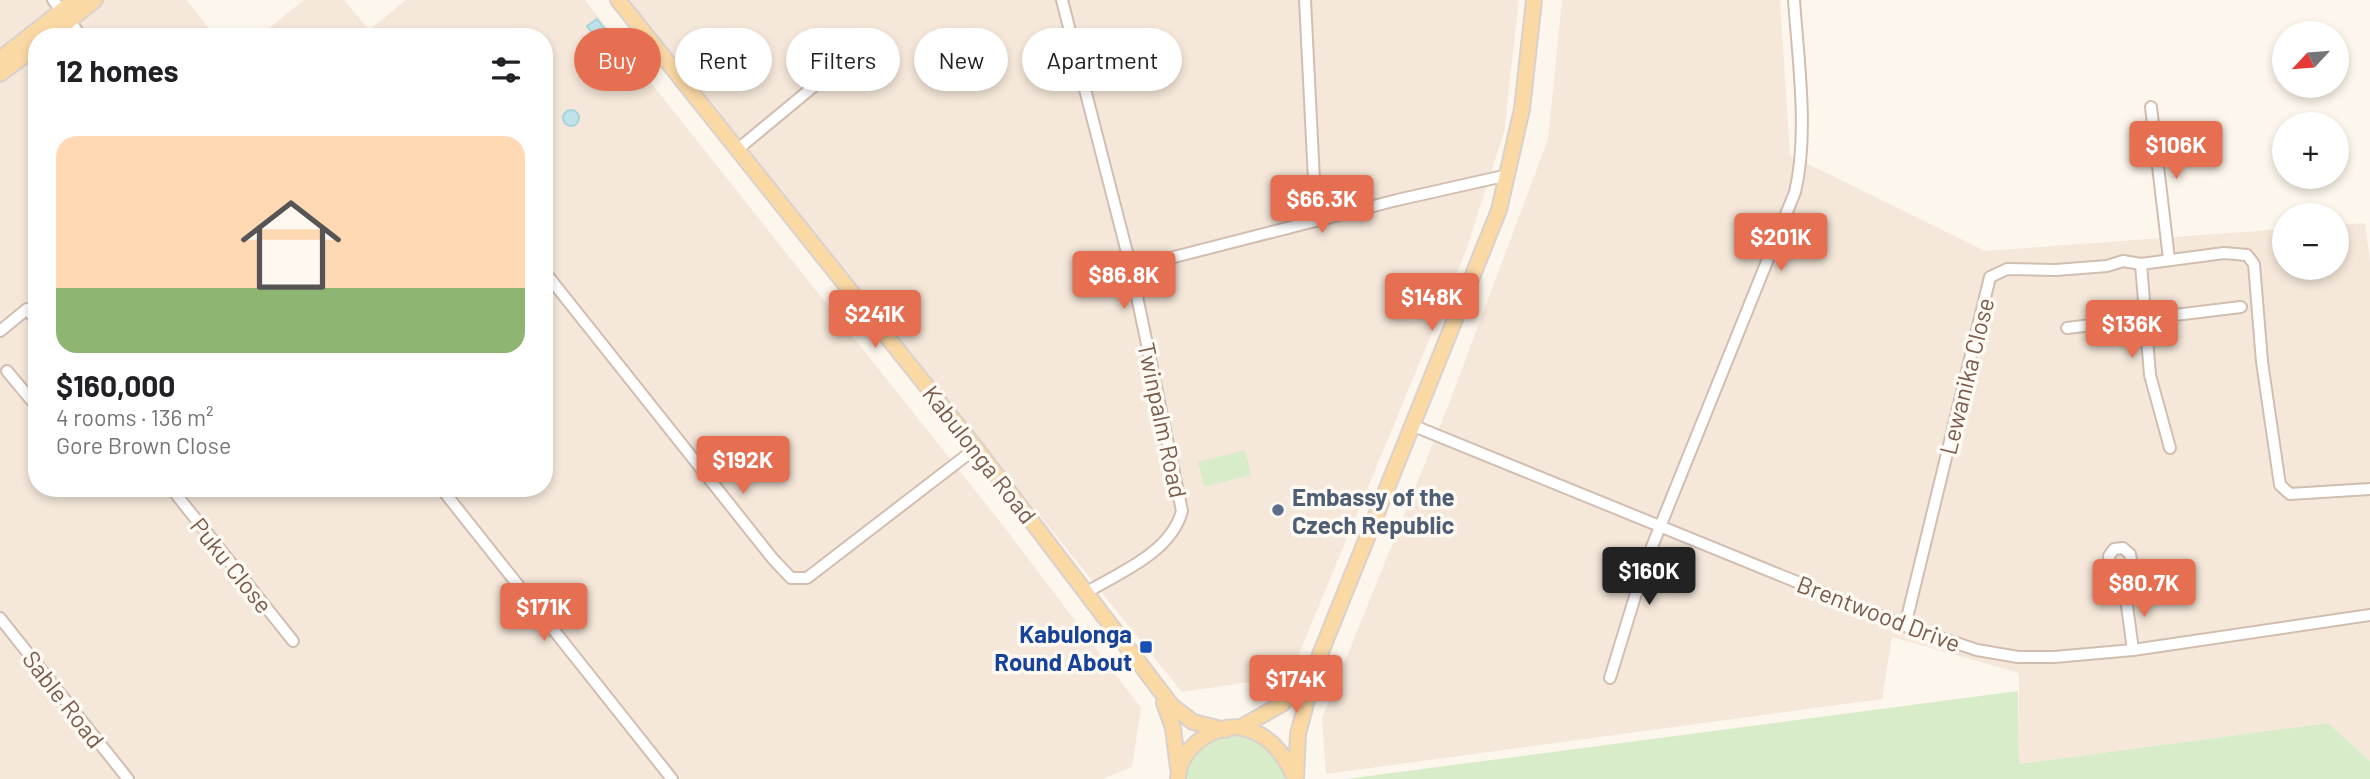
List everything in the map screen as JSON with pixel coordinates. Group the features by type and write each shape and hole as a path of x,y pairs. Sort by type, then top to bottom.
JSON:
{"main road":[{"path":"39,28 75,0"},
{"path":"53,28 61,11 95,0"},
{"name":"Kabulonga Road","path":"618,0 976,448 1172,706 1187,718 1225,730"},
{"path":"1296,779 1298,734 1317,662 1499,210 1522,109 1534,0"},
{"path":"0,59 28,37"},
{"path":"0,74 28,53"},
{"path":"1178,776 1191,747 1225,730 1241,727 1282,704 1317,662"},
{"name":"Kabulonga Road","path":"1154,682 1172,720 1178,776"},
{"path":"1241,727 1272,742 1287,761 1296,779"}],"street":[{"name":"Twinpalm Road","path":"1062,0 1131,268 1182,512 1179,522 1157,549 1087,592"},
{"path":"1305,0 1316,220"},
{"path":"1610,678 1660,526 1760,283 1797,182 1801,141 1794,0"},
{"path":"61,11 75,28"},
{"path":"738,149 808,91"},
{"path":"2151,107 2169,259"},
{"path":"1131,268 1316,220 1508,175"},
{"path":"2170,448 2150,374 2141,264 2236,253 2247,255 2254,264 2262,362 2277,475 2284,492 2290,494 2370,489"},
{"name":"Lewanika Close","path":"1905,625 1990,277 2007,269 2056,270 2107,266 2123,261 2141,264"},
{"path":"553,282 773,559 791,578 807,578 976,448"},
{"path":"2067,328 2241,307"},
{"path":"0,331 28,310"},
{"path":"7,371 28,396"},
{"name":"Brentwood Drive","path":"1414,426 1905,625 1977,650 2018,657 2081,657 2370,615"},
{"name":"Puku Close","path":"178,497 293,641"},
{"path":"448,497 672,779"},
{"path":"2125,591 2133,650"},
{"name":"Sable Road","path":"0,618 128,779"}],"shaded area":[{"path":"0,0 186,0 209,28 28,28 28,497 553,497 553,28 371,28 406,0 585,0 607,28 574,28 574,91 657,91 1005,528 1141,708 1132,767 1103,779 0,779"},
{"path":"304,0 344,0 367,28 269,28"},
{"path":"624,0 1519,0 1504,132 1467,248 1290,676 1182,692 697,91 772,91 772,28 675,28 675,63 661,46 661,28 647,28"},
{"path":"1562,0 1780,0 1790,155 1985,251 2272,230 2272,280 2349,280 2349,224 2365,223 2370,262 2370,761 2328,723 2019,764 2019,673 1892,637 1882,699 1326,774 1322,718 1448,406 1548,139"}],"green space":[{"path":"1245,450 1251,475 1204,487 1198,462"},
{"path":"2018,691 2019,764 2328,723 2370,761 2370,779 1346,779"},
{"path":"1221,735 1244,737 1262,745 1276,759 1288,779 1184,779 1197,748"}],"water":[{"path":"597,19 604,28 588,28 587,26"},
{"path":"571,110 577,112 577,124 571,126 565,124 563,118 565,112"}],"place":[{"name":"Embassy of the Czech Republic","path":"1278,510"},
{"name":"Kabulonga Round About","path":"1146,647"}]}
